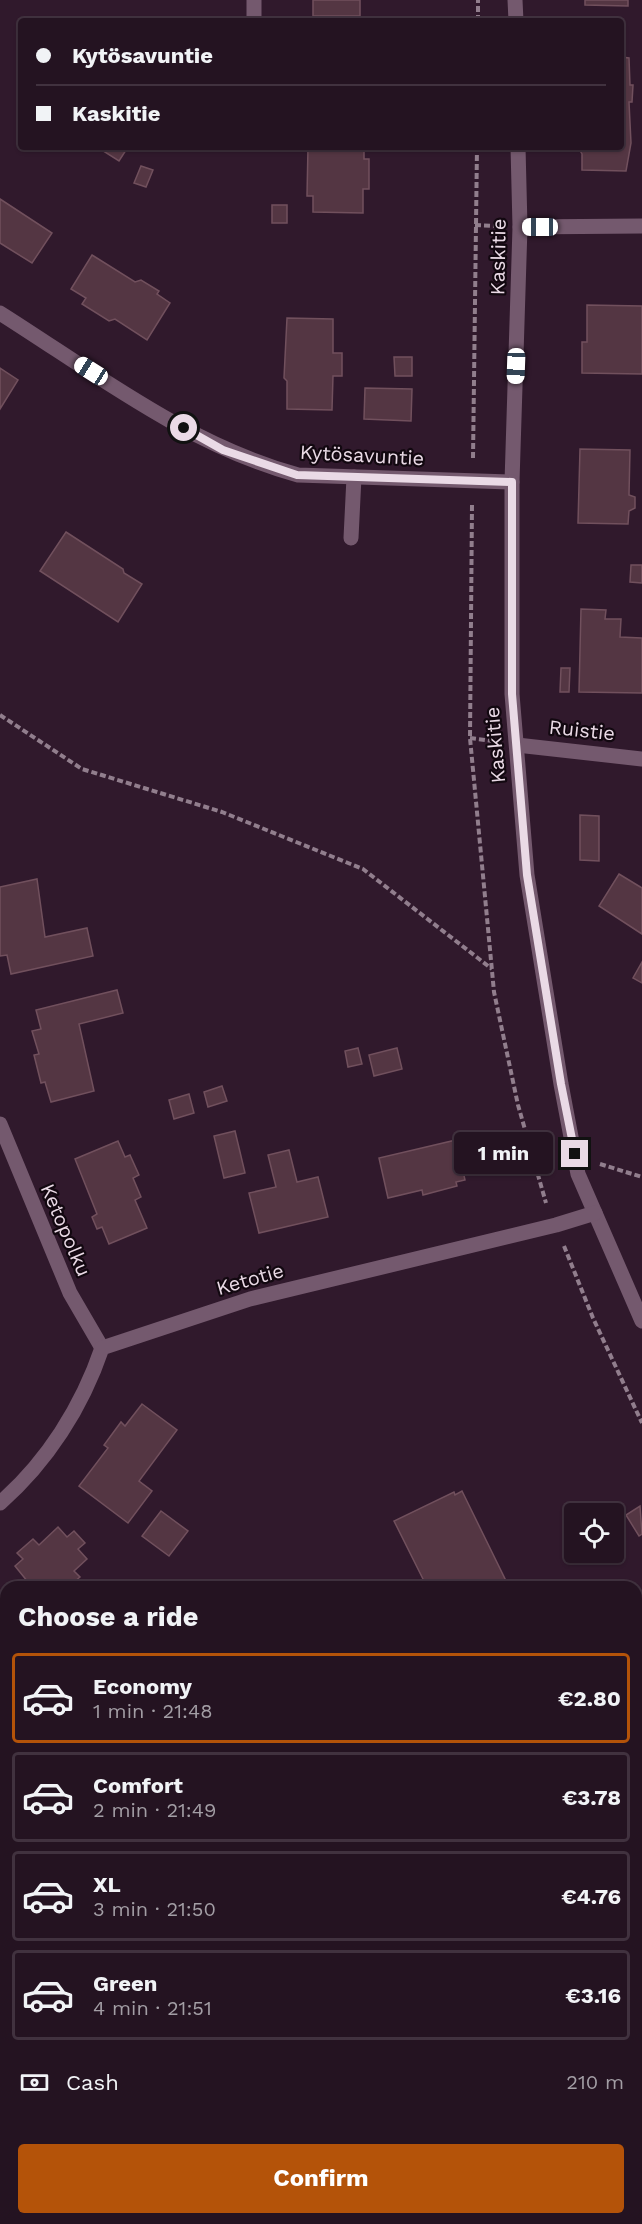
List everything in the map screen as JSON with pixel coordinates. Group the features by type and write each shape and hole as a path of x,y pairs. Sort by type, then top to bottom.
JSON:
{"street":[{"path":"254,0 254,18"},
{"path":"515,0 516,18"},
{"name":"Kaskitie","path":"518,150 520,227 512,482 512,694 527,875 578,1174 642,1321"},
{"path":"520,227 642,226"},
{"name":"Kytösavuntie","path":"0,313 145,405 223,450 297,475 512,482"},
{"path":"351,538 354,477"},
{"name":"Ruistie","path":"517,745 642,759"},
{"name":"Ketopolku","path":"0,1124 70,1293 102,1348"},
{"name":"Ketotie","path":"102,1348 249,1299 544,1228 595,1213"},
{"path":"0,1503 21,1485 62,1431 90,1384 102,1348"}],"path":[{"path":"478,0 478,18"},
{"path":"0,716 82,769 222,812 363,869 492,969"},
{"path":"575,1154 642,1177"}],"building":[{"path":"313,0 360,0 360,16 313,16"},
{"path":"585,0 628,0 628,6 585,5"},
{"path":"624,57 629,58 630,85 633,85 632,102 629,102 631,143 626,171 582,170 582,154 580,150 624,150"},
{"path":"102,150 126,150 119,161"},
{"path":"308,150 364,150 364,159 369,159 369,189 363,189 363,213 313,212 313,196 307,196"},
{"path":"141,166 153,170 146,187 134,183"},
{"path":"0,199 52,233 32,263 0,243"},
{"path":"272,205 287,205 287,223 272,223"},
{"path":"92,255 135,282 141,280 159,291 157,294 170,303 147,340 115,319 109,321 82,304 86,298 71,289"},
{"path":"587,305 642,306 642,374 582,373 582,342 587,342"},
{"path":"287,318 333,319 333,353 342,353 342,376 333,376 332,410 287,409 287,381 284,378"},
{"path":"394,357 412,357 412,376 395,376"},
{"path":"0,368 18,380 0,409"},
{"path":"365,388 412,389 411,421 364,419"},
{"path":"580,449 630,450 629,495 635,497 635,508 629,511 628,524 578,523"},
{"path":"66,532 142,584 118,622 40,571"},
{"path":"631,565 642,565 642,583 630,582"},
{"path":"581,609 606,610 605,619 621,619 620,637 642,638 642,693 579,692"},
{"path":"561,668 570,668 569,692 560,692"},
{"path":"580,815 599,816 599,861 580,860"},
{"path":"619,874 642,888 642,934 599,906"},
{"path":"37,879 45,937 87,928 93,956 11,974 7,955 0,956 0,887"},
{"path":"642,962 642,983 633,978"},
{"path":"117,990 123,1013 79,1024 94,1091 51,1102 45,1082 41,1083 34,1055 39,1054 32,1031 41,1029 36,1010"},
{"path":"358,1048 362,1064 348,1067 345,1051"},
{"path":"397,1048 402,1069 374,1076 369,1055"},
{"path":"222,1086 227,1101 208,1107 204,1092"},
{"path":"189,1094 194,1113 174,1119 169,1100"},
{"path":"235,1131 245,1173 224,1178 214,1136"},
{"path":"456,1140 465,1180 456,1182 457,1186 423,1195 422,1190 388,1198 379,1158"},
{"path":"118,1141 125,1157 130,1155 139,1175 133,1178 141,1197 135,1200 147,1228 109,1244 102,1227 97,1229 92,1217 97,1214 75,1159"},
{"path":"289,1150 297,1182 318,1177 328,1217 259,1233 249,1193 276,1187 268,1155"},
{"path":"142,1404 177,1430 139,1481 152,1491 128,1523 79,1486 108,1448 104,1445 121,1422 125,1426"},
{"path":"462,1491 506,1581 424,1581 394,1521 454,1492 455,1495"},
{"path":"640,1506 642,1534 639,1536 626,1515"},
{"path":"161,1511 188,1531 169,1556 142,1536"},
{"path":"58,1527 67,1537 74,1531 85,1543 78,1549 87,1559 74,1571 80,1577 75,1581 27,1581 15,1566 23,1559 17,1553 33,1539 39,1545"}],"route":[{"path":"184,428 223,450 263,466 297,475 512,482 512,694 527,875 561,1084 575,1154"}]}
